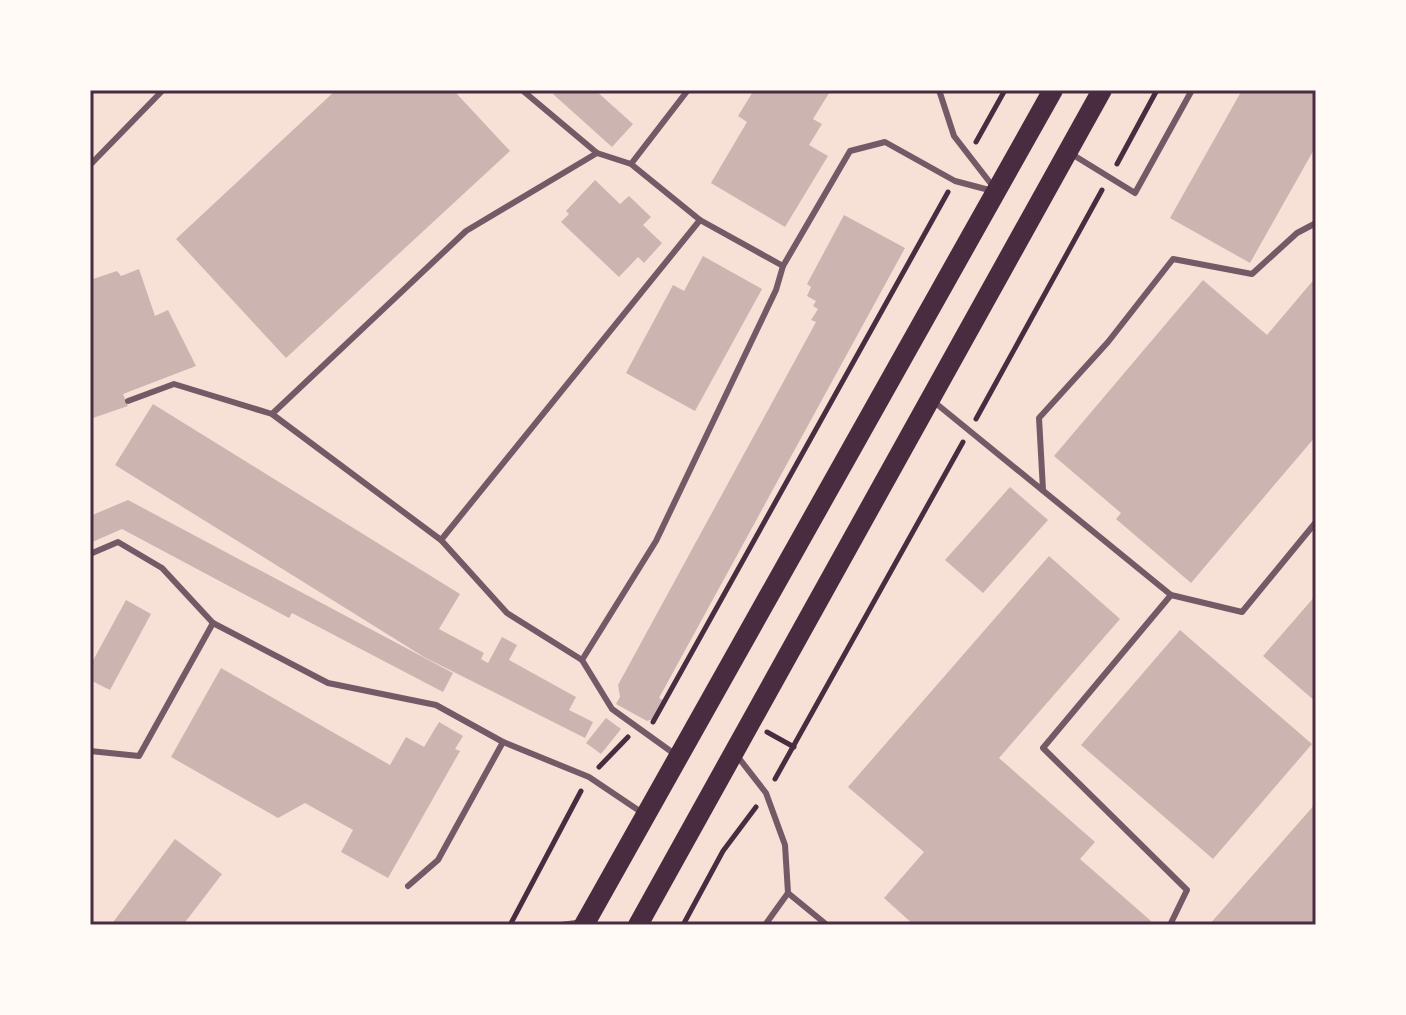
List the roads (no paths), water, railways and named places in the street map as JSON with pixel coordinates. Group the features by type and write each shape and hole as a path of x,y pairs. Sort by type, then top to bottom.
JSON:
{"main road":[{"path":"585,923 1053,90"},
{"path":"638,925 1102,90"}],"lane":[{"path":"90,165 163,90"},
{"path":"522,90 597,153 631,164 700,220 783,266"},
{"path":"631,164 688,90"},
{"path":"939,90 954,136 997,191"},
{"path":"1067,151 1135,193 1192,90"},
{"path":"582,660 656,541 776,290 783,266 850,151 885,142 955,181 997,191"},
{"path":"272,414 466,231 597,153"},
{"path":"441,540 700,220"},
{"path":"1043,490 1039,418 1108,342 1173,259 1252,274 1297,233 1316,223"},
{"path":"128,401 174,384 272,414 441,540 507,613 582,660 612,709 678,756"},
{"path":"930,399 1171,595 1242,612 1316,522"},
{"path":"90,554 118,542 162,568 213,623 328,683 436,705 503,742 589,777 647,816"},
{"path":"1170,925 1187,890 1043,748 1171,595"},
{"path":"90,751 139,756 213,623"},
{"path":"408,886 438,860 503,742"},
{"path":"734,752 766,793 785,845 788,893 765,925"},
{"path":"788,893 827,925"},
{"path":"561,925 585,923"}]}
